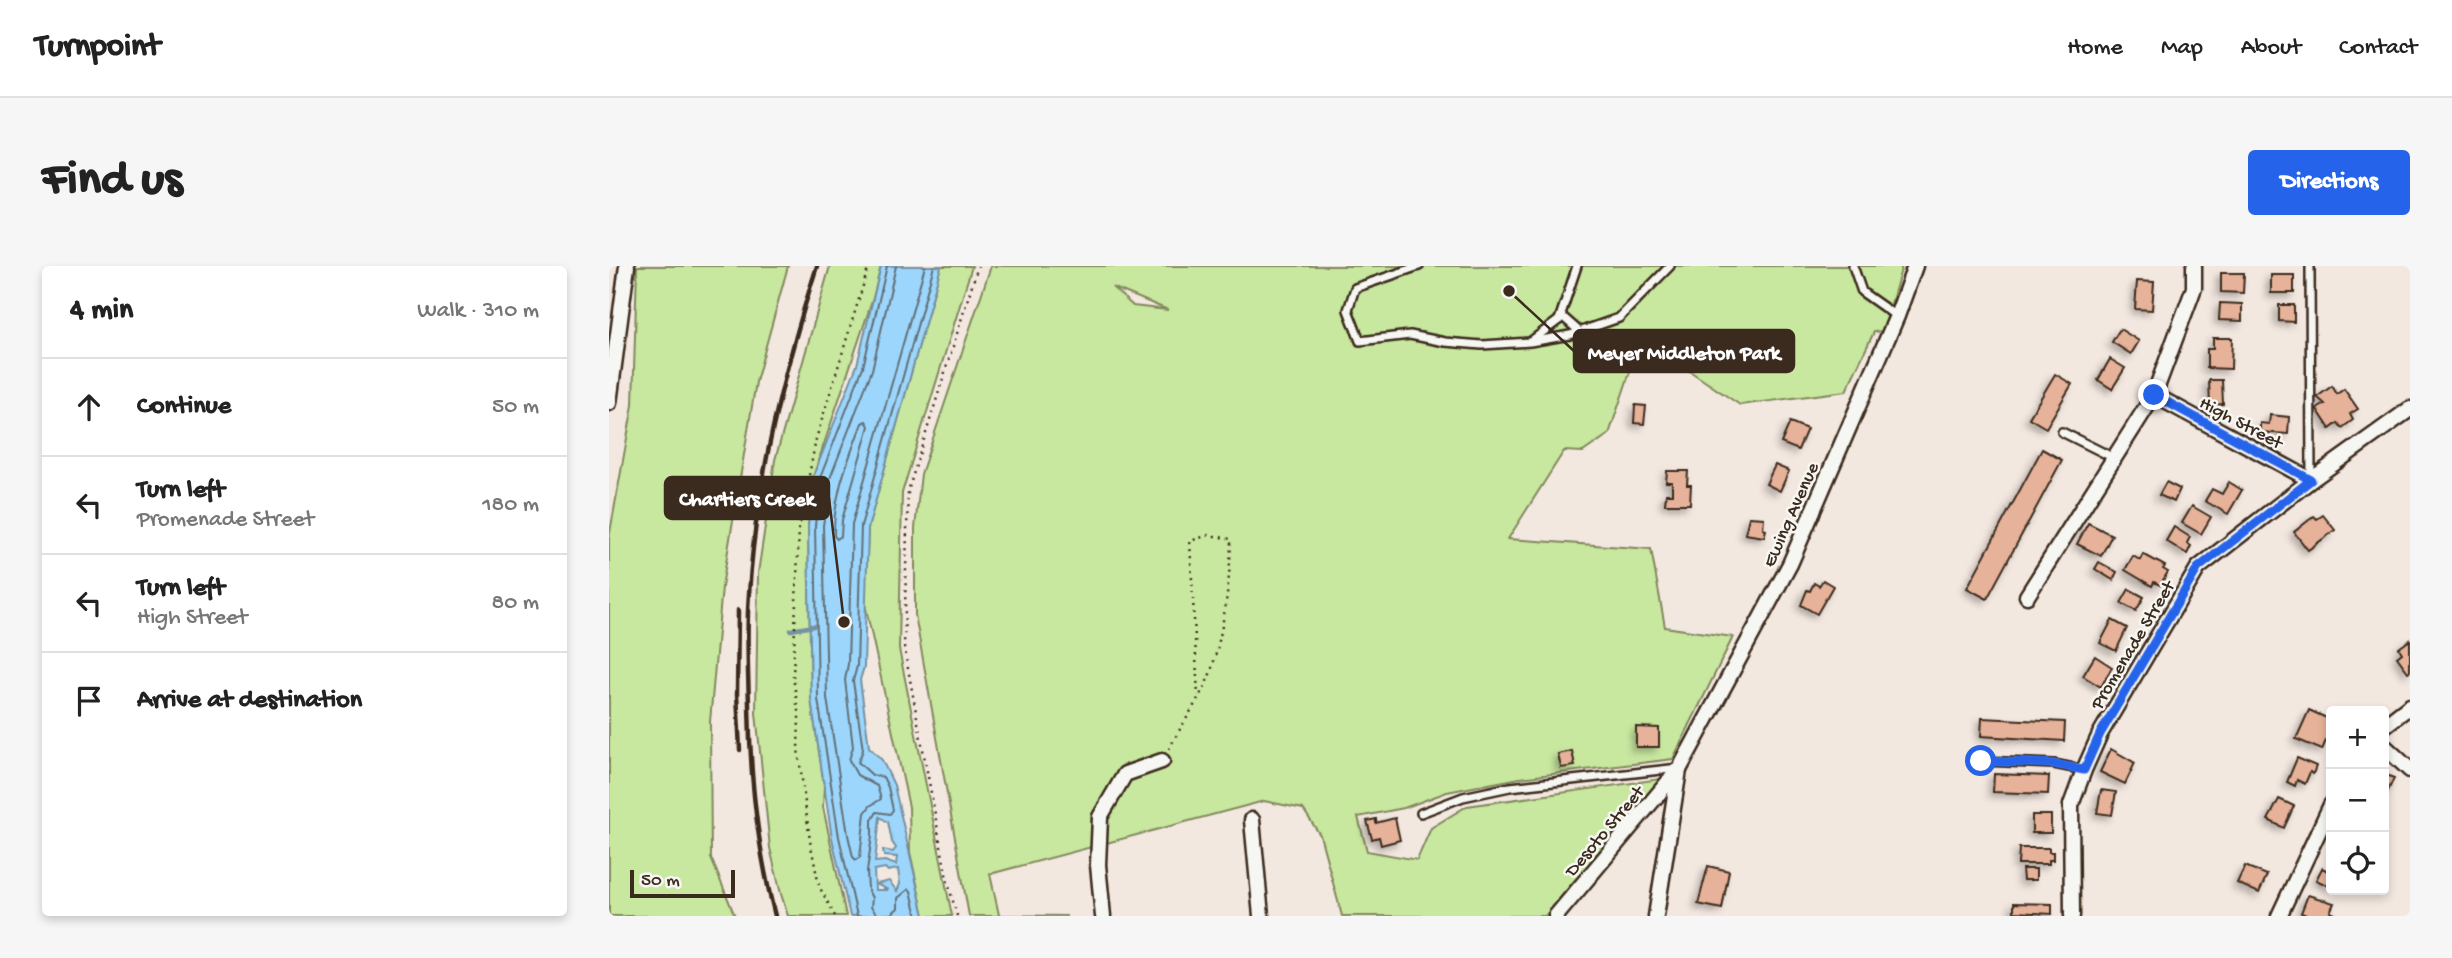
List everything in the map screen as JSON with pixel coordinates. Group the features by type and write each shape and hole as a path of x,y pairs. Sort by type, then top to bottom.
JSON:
{"street":[{"path":"609,403 627,266"},
{"name":"Ewing Avenue","path":"1679,768 1790,564 1897,316 1915,266"},
{"path":"2027,596 2154,395 2194,288 2194,266"},
{"name":"High Street","path":"2154,395 2311,480"},
{"name":"Promenade Street","path":"2072,916 2071,805 2100,734 2198,568 2311,480 2410,409"},
{"path":"2389,722 2410,706"},
{"path":"2389,751 2410,770"},
{"path":"1103,916 1098,865 1100,817 1125,774 1162,761"},
{"path":"1656,916 1679,768"},
{"name":"Desoto Street","path":"1556,916 1679,768"},
{"path":"2279,916 2326,816"},
{"path":"1252,820 1261,916"}],"lane":[{"path":"1419,266 1355,288 1348,310 1360,341 1410,335 1444,342 1482,345 1530,342 1580,332 1619,318 1670,266"},
{"path":"1559,320 1577,266"},
{"path":"1853,266 1862,292 1897,316"},
{"path":"2310,266 2311,480"},
{"path":"1530,342 1563,317 1580,332"},
{"path":"2062,432 2114,458"},
{"path":"1981,761 2054,764 2084,770"},
{"path":"1421,813 1463,797 1510,787 1679,768"}],"path":[{"path":"835,916 819,886 798,749 799,718 793,676 799,528 815,439 869,266"},
{"path":"957,916 947,879 904,647 908,491 978,266"},
{"path":"1162,761 1198,696 1212,670 1230,578 1231,539 1209,535 1190,541 1198,696"}],"green space":[{"path":"637,266 788,266 756,382 722,587 710,722 711,858 735,916 609,916 609,538 633,405"},
{"path":"830,266 881,266 873,298 813,477 808,526 811,699 824,785 823,807 846,916 788,916 770,848 756,713 758,573 775,460"},
{"path":"941,266 972,266 902,493 899,649 952,916 924,916 910,852 909,807 865,604 868,528"},
{"path":"991,266 1902,266 1883,331 1874,332 1846,391 1740,405 1666,355 1632,366 1609,434 1583,452 1564,451 1508,539 1651,549 1665,627 1733,637 1673,759 1520,778 1447,792 1404,808 1358,817 1367,851 1417,860 1431,828 1467,806 1660,779 1545,916 1342,916 1320,835 1303,809 1264,801 990,874 999,915 1067,916 969,916 915,615 915,528 921,474","holes":["1112,287 1168,310 1133,306"]}],"water":[{"path":"881,266 941,266 868,528 864,667 860,680 869,747 882,760 894,785 924,916 850,916 832,838 811,699 808,526 813,477 857,365","holes":["880,817 888,822 896,848 893,852 883,850 884,856 897,857 896,865 885,861 875,862","885,868 888,871 898,869 900,884 897,891 889,881 876,884 888,890 875,890 874,870"]}],"building":[{"path":"2221,273 2244,273 2243,293 2221,292"},
{"path":"2271,275 2294,275 2294,293 2271,293"},
{"path":"2137,281 2154,282 2152,310 2135,309"},
{"path":"2220,303 2242,304 2242,321 2219,320"},
{"path":"2279,305 2294,305 2294,322 2279,321"},
{"path":"2120,329 2139,341 2131,354 2112,342"},
{"path":"2213,338 2232,338 2231,369 2207,368 2207,349 2213,349"},
{"path":"2110,359 2125,368 2112,389 2098,380"},
{"path":"2055,374 2072,384 2046,428 2029,418"},
{"path":"2209,380 2222,380 2223,404 2210,405"},
{"path":"2332,386 2337,394 2344,389 2358,409 2350,414 2353,420 2342,428 2338,423 2330,429 2317,409 2325,404 2317,397"},
{"path":"1635,405 1646,406 1644,424 1634,423"},
{"path":"2270,415 2289,417 2288,434 2260,432 2260,423 2269,424"},
{"path":"1790,422 1807,429 1798,450 1781,443"},
{"path":"2042,449 2062,460 1987,599 1967,588"},
{"path":"1775,465 1789,471 1780,491 1766,484"},
{"path":"1667,471 1688,471 1687,485 1691,485 1690,504 1665,504 1666,494 1672,494 1672,482 1666,482"},
{"path":"2166,482 2180,489 2174,502 2159,495"},
{"path":"2229,482 2242,490 2228,514 2205,501 2212,489 2222,494"},
{"path":"2192,506 2211,517 2201,534 2182,523"},
{"path":"2323,515 2335,530 2308,550 2294,532 2314,516 2317,519"},
{"path":"1749,517 1764,518 1764,537 1745,534"},
{"path":"2088,523 2112,535 2101,556 2077,544"},
{"path":"2174,527 2190,537 2187,543 2191,546 2187,554 2166,541"},
{"path":"2143,554 2165,566 2163,569 2168,572 2160,585 2154,582 2152,586 2125,570 2133,556 2140,560"},
{"path":"2099,562 2117,572 2113,580 2095,569"},
{"path":"1823,580 1833,586 1817,614 1801,605 1807,590 1810,591 1814,583 1819,586"},
{"path":"2129,589 2144,597 2136,611 2121,603"},
{"path":"2112,620 2127,628 2116,651 2100,643"},
{"path":"2410,640 2408,672 2397,657 2402,653 2399,648"},
{"path":"2095,656 2112,667 2101,687 2083,676"},
{"path":"2309,710 2326,718 2326,741 2322,750 2296,739"},
{"path":"1982,718 2065,722 2064,741 1981,736"},
{"path":"1636,727 1659,728 1659,747 1636,747"},
{"path":"2111,749 2135,763 2125,784 2100,772"},
{"path":"1572,751 1575,766 1561,768 1558,754"},
{"path":"2297,758 2316,766 2305,784 2297,780 2295,786 2287,782"},
{"path":"1994,774 2049,776 2048,794 1993,792"},
{"path":"2389,776 2394,778 2389,789"},
{"path":"2101,790 2116,792 2112,815 2097,813"},
{"path":"2279,799 2294,806 2284,828 2268,820"},
{"path":"2032,815 2051,815 2051,833 2032,833"},
{"path":"1395,818 1400,840 1381,845 1379,837 1372,839 1367,821 1376,819 1376,823"},
{"path":"2019,848 2049,848 2049,852 2053,852 2053,860 2049,860 2049,864 2018,864"},
{"path":"1708,866 1729,871 1722,909 1698,904"},
{"path":"2245,866 2267,875 2259,893 2237,883"},
{"path":"2322,868 2326,870 2326,885 2316,880"},
{"path":"2022,869 2036,869 2036,880 2023,880"},
{"path":"2308,895 2334,903 2330,912 2335,914 2334,916 2309,916 2301,913"},
{"path":"2014,903 2052,904 2052,914 2014,912"}],"waterway":[{"path":"791,630 814,626"}],"railway":[{"path":"775,916 763,864 753,785 748,608 758,511 773,428 817,266"},
{"path":"738,610 737,694 740,750"}],"place":[{"name":"Meyer Middleton Park","path":"1509,291"},
{"name":"Chartiers Creek","path":"844,622"}],"route":[{"path":"1981,761 2054,764 2084,770 2100,734 2198,568 2311,480 2154,395"}]}
